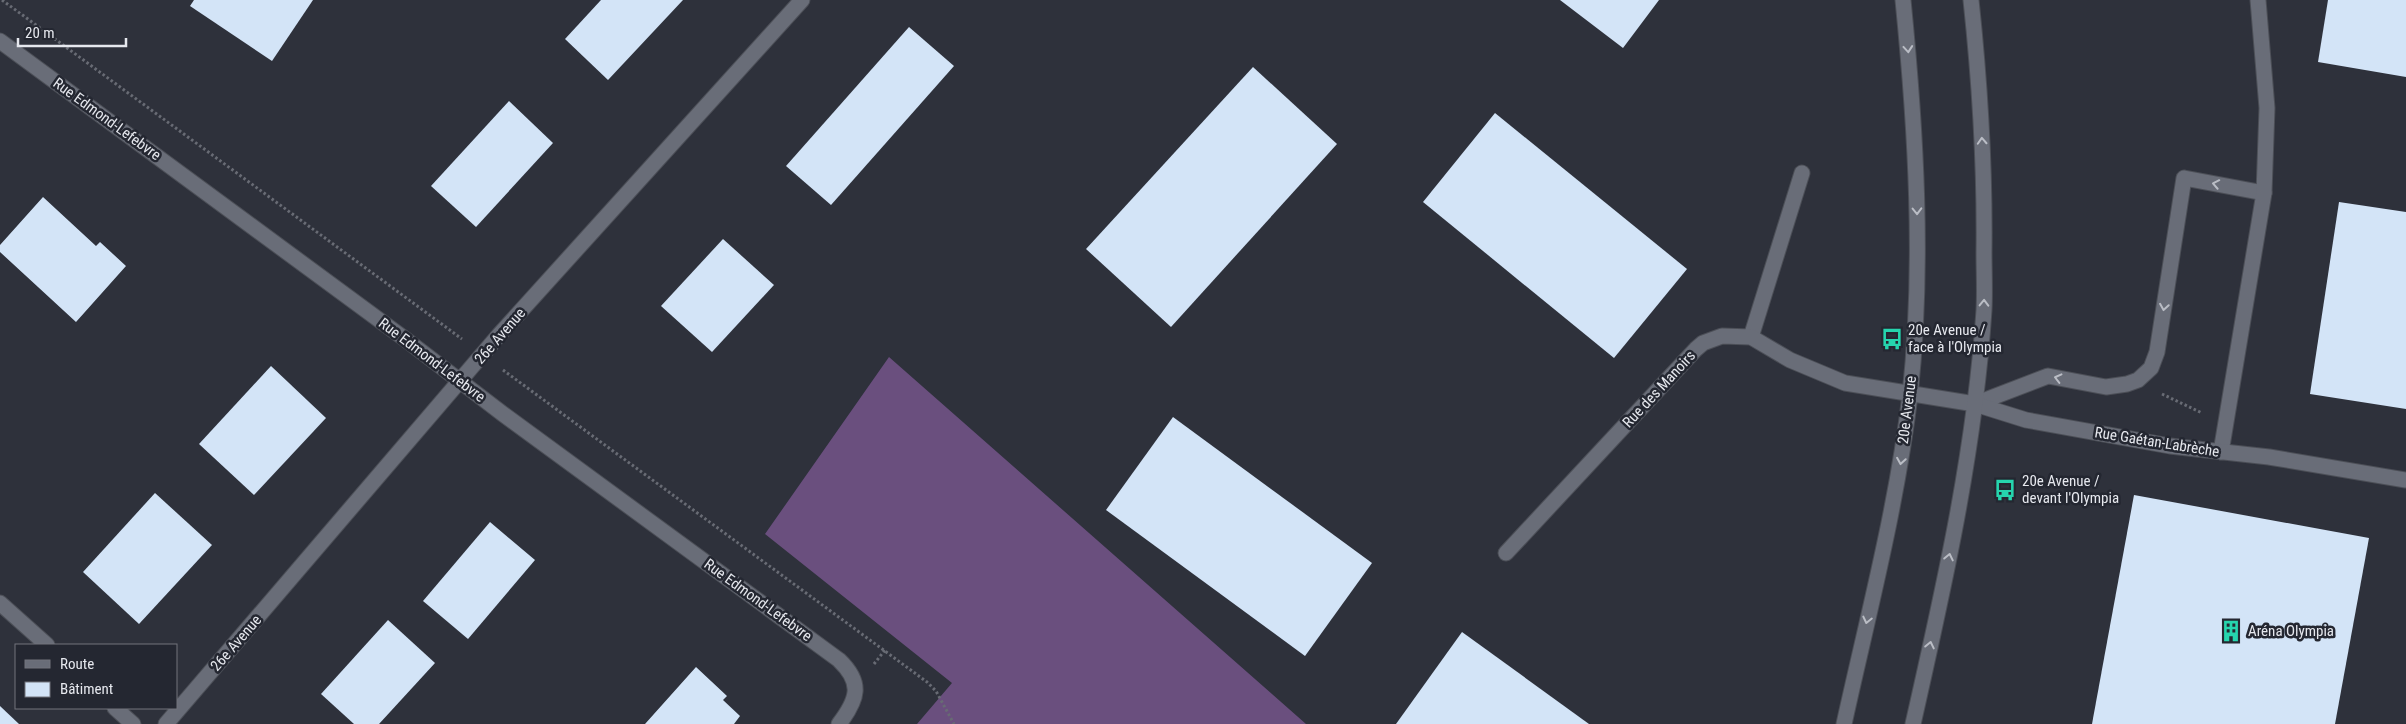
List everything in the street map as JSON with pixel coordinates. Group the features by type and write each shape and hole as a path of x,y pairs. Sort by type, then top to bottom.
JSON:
{"street":[{"name":"26e Avenue","path":"166,724 499,335 802,0"},
{"name":"20e Avenue","path":"1844,724 1898,479 1910,395 1916,306 1917,213 1912,100 1903,0"},
{"path":"1913,724 1961,499 1975,404 1984,308 1985,212 1978,72 1971,0"},
{"path":"2221,452 2264,193 2267,108 2258,0"},
{"name":"Rue Edmond-Lefebvre","path":"0,41 839,660 851,671 856,686 851,707 839,724"},
{"path":"1751,337 1802,173"},
{"path":"1975,404 2048,376 2106,387 2138,380 2151,368 2157,352 2184,178 2264,193"},
{"name":"Rue des Manoirs","path":"1506,553 1696,349 1722,336 1751,337 1790,360 1845,383 1910,395"},
{"name":"Rue Gaétan-Labrèche","path":"1910,395 1975,404 2026,420 2170,446 2269,457 2406,480"},
{"path":"0,603 46,644"},
{"path":"116,709 133,724"}],"path":[{"path":"2,0 447,328"},
{"path":"512,376 927,682 936,691 954,724"}],"shaded area":[{"path":"889,357 1306,724 917,724 952,683 765,534"}],"building":[{"path":"194,0 313,0 272,61 190,6"},
{"path":"601,0 683,0 608,80 565,39"},
{"path":"1560,0 1659,0 1623,48"},
{"path":"2328,0 2406,0 2406,77 2318,62"},
{"path":"909,27 954,66 831,205 786,166"},
{"path":"1253,67 1337,144 1171,327 1086,249"},
{"path":"509,101 553,143 476,227 431,186"},
{"path":"1495,113 1687,269 1614,358 1423,202"},
{"path":"43,197 96,246 100,242 126,266 76,322 0,252 0,245"},
{"path":"2339,202 2406,212 2406,409 2310,394"},
{"path":"723,239 774,285 712,352 661,306"},
{"path":"271,366 326,418 254,495 199,444"},
{"path":"1173,417 1372,563 1305,656 1106,510"},
{"path":"155,493 212,545 139,624 83,572"},
{"name":"Aréna Olympia","path":"2134,495 2369,538 2335,724 2092,724"},
{"path":"490,522 535,560 468,639 423,601"},
{"path":"388,620 435,663 379,724 354,724 321,694"},
{"path":"1462,632 1589,724 1396,724"},
{"path":"696,667 727,696 723,700 740,716 734,724 645,724"},
{"path":"0,706 19,724 0,724"}],"place":[{"name":"20e Avenue / face à l'Olympia","path":"1892,339"},
{"name":"20e Avenue / devant l'Olympia","path":"2005,490"},
{"name":"Aréna Olympia","path":"2231,631"}]}
